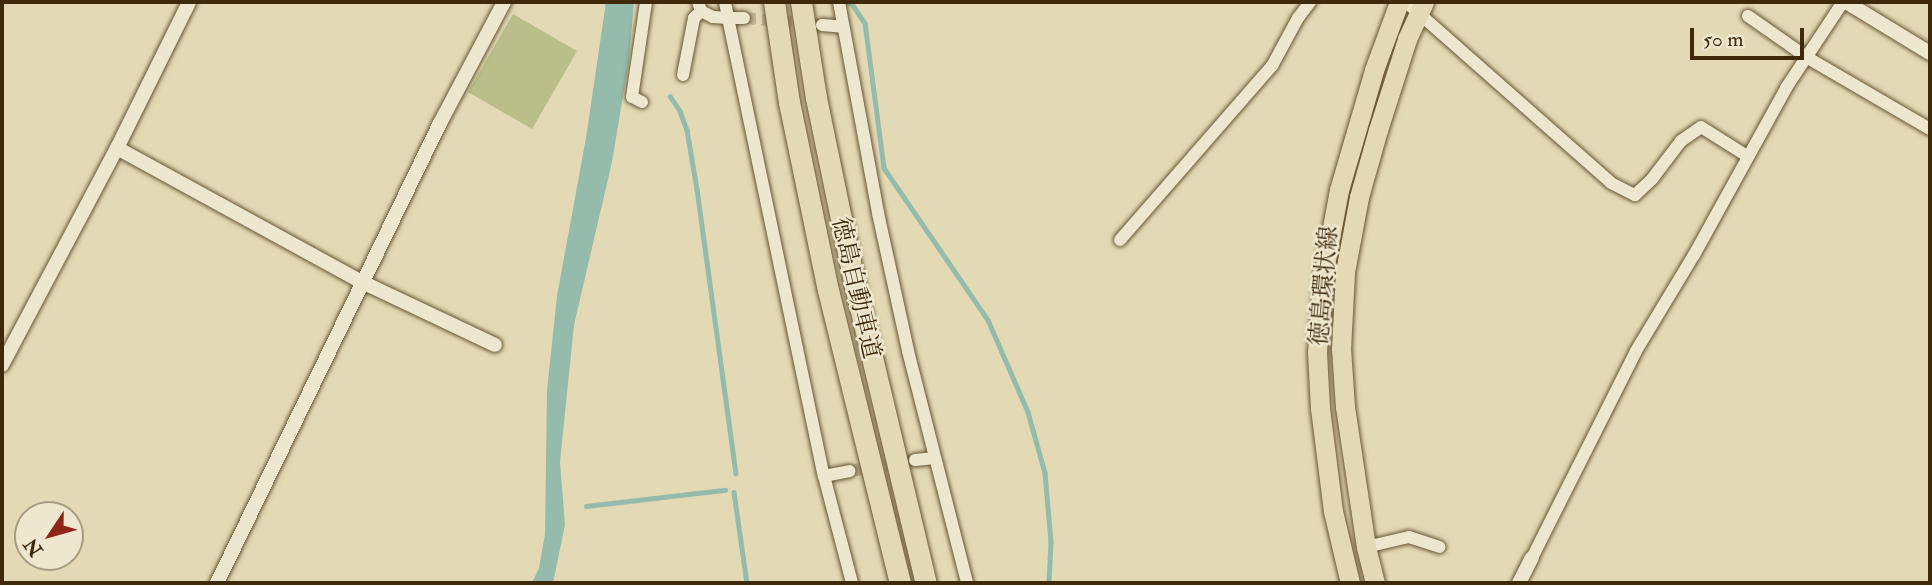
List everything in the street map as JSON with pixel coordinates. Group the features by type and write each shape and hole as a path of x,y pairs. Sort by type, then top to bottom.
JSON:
{"highway":[{"name":"徳島自動車道","path":"774,2 789,102 828,290 900,583"},
{"name":"徳島自動車道","path":"801,2 816,98 855,286 926,583"}],"main road":[{"name":"徳島環状線","path":"1350,583 1332,511 1320,408 1318,352 1324,270 1339,190 1374,70 1399,2"},
{"name":"徳島環状線","path":"1375,583 1366,547 1345,407 1341,349 1345,272 1359,197 1416,5"}],"street":[{"path":"2,365 117,148 189,2"},
{"path":"217,583 289,441 362,282 504,2"},
{"path":"642,102 632,97 646,2"},
{"path":"1120,240 1272,65 1310,2"},
{"path":"1519,583 1636,351 1694,255 1786,88 1844,2 1930,52"},
{"path":"1416,5 1611,183 1634,195 1652,179 1681,141 1701,127 1747,156"},
{"path":"683,75 694,18 700,6 713,17 726,9"},
{"path":"840,6 878,213 935,458 968,583"},
{"path":"726,9 744,18"},
{"path":"726,9 824,476 852,583"},
{"path":"1748,16 1808,58 1930,129"},
{"path":"822,25 843,27"},
{"path":"117,148 362,282 495,345"},
{"path":"915,460 935,458"},
{"path":"824,476 850,471"},
{"path":"1366,547 1409,537 1439,547"}],"green space":[{"path":"513,14 577,51 532,129 468,92"}],"shaded area":[{"path":"606,2 634,2 629,60 612,162 574,325 560,462 565,525 553,583 532,583 539,568 545,534 547,390 557,296 586,138"}],"waterway":[{"path":"845,2 852,4 865,23 884,168 988,320 1028,412 1045,473 1051,542 1049,583"},
{"path":"670,96 680,111 687,130 736,473"},
{"path":"586,506 725,490"},
{"path":"734,492 747,583"}],"tunnel":[{"path":"744,18 822,25"},
{"path":"850,471 915,460"}]}
